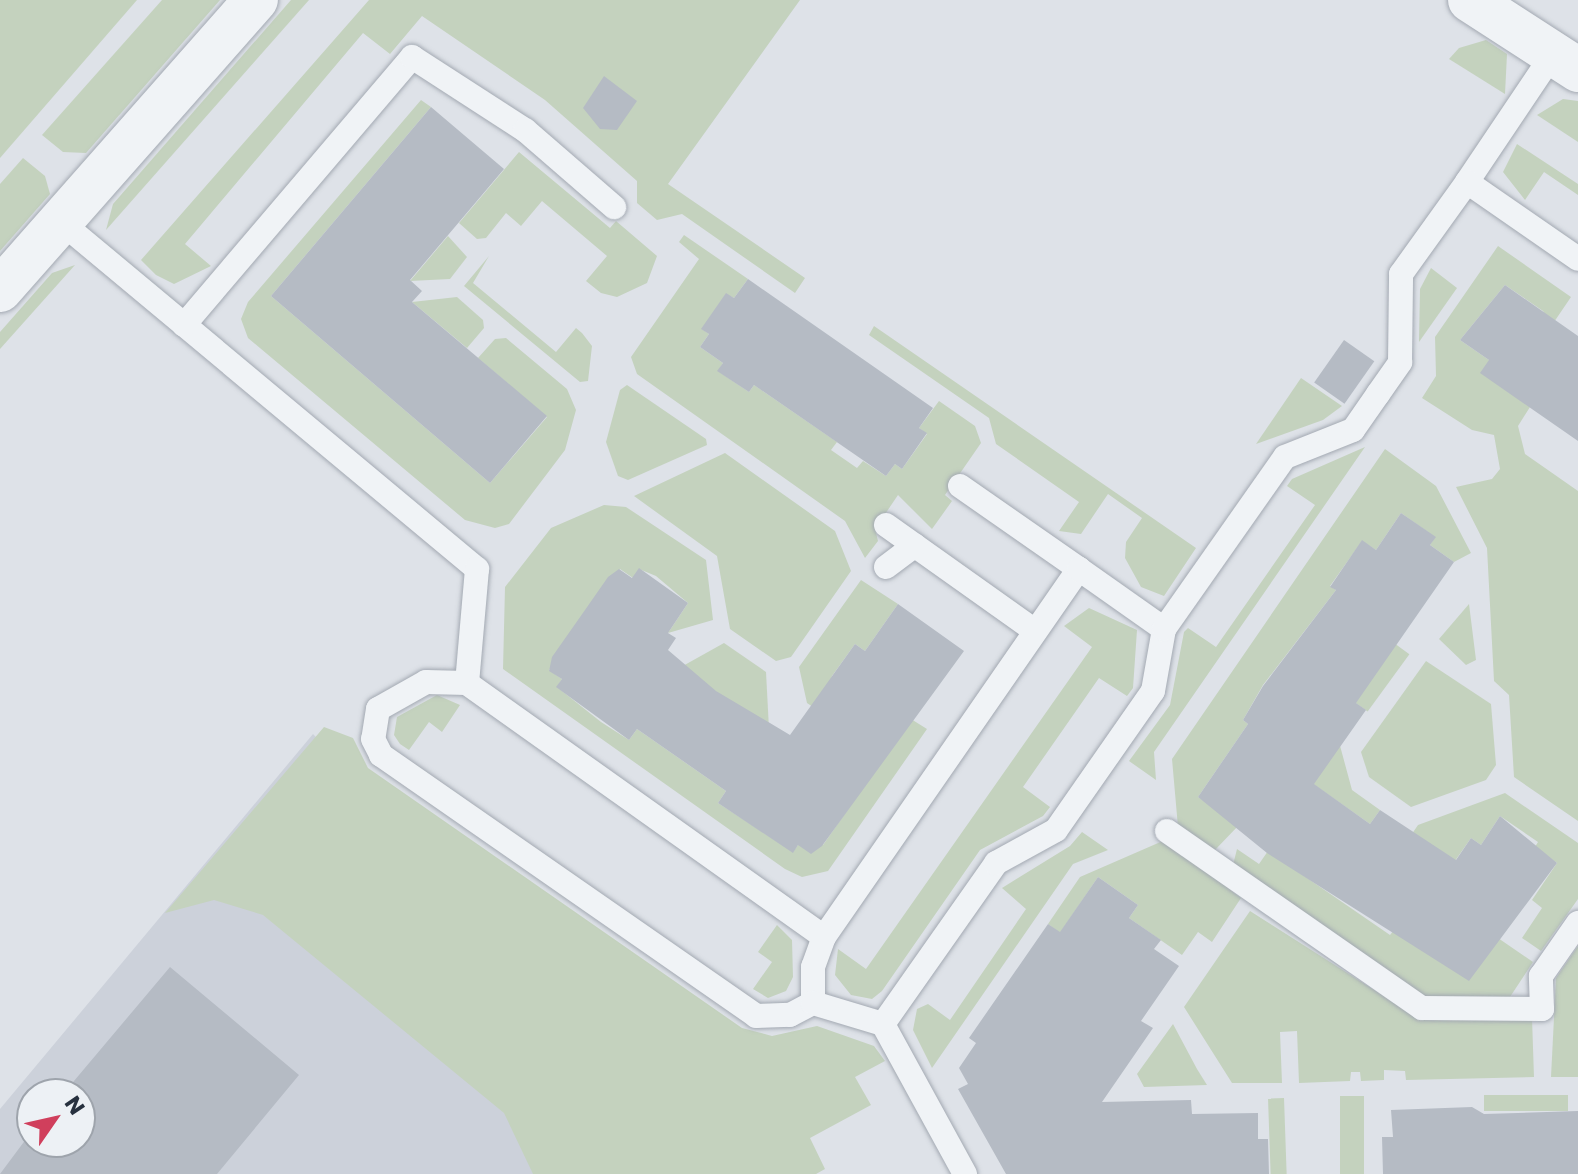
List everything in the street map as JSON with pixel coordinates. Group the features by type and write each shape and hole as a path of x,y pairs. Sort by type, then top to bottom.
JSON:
{"street":[{"path":"0,290 256,0"},
{"path":"1470,0 1566,62"}],"lane":[{"path":"184,325 412,57 525,130 614,207"},
{"path":"883,1024 996,863 1056,830 1153,691 1164,629 1285,457 1353,430 1400,362 1401,274 1467,182 1566,62"},
{"path":"1467,182 1578,259"},
{"path":"61,222 477,569 467,683"},
{"path":"960,486 1164,629"},
{"path":"886,525 1035,631"},
{"path":"886,567 915,545"},
{"path":"813,1003 813,967 824,937 1079,569"},
{"path":"824,937 467,683 426,682 378,709 373,739 381,755 756,1016 790,1015 813,1003 883,1024 965,1174"},
{"path":"1167,831 1422,1008 1542,1009 1541,976 1578,923"}],"shaded area":[{"path":"313,734 745,1174 0,1174 0,1109 16,1090 16,1158 96,1158 96,1078 26,1078"}],"green space":[{"path":"0,0 137,0 0,158"},
{"path":"162,0 220,0 86,153 63,152 42,135"},
{"path":"291,0 309,0 106,230 113,204"},
{"path":"369,0 800,0 668,184 805,278 795,293 682,214 657,220 637,203 637,181 545,100 422,16 390,54 363,33 185,244 211,266 174,284 156,275 141,260"},
{"path":"1486,40 1507,54 1505,94 1449,59 1459,48"},
{"path":"1563,99 1578,101 1578,142 1537,115"},
{"path":"421,100 431,107 271,296 490,483 547,417 478,358 495,339 506,338 567,389 576,410 565,450 509,524 495,528 465,520 248,338 241,319 248,302"},
{"path":"1517,144 1578,184 1578,195 1544,172 1525,200 1503,172"},
{"path":"519,152 610,228 616,221 657,256 647,283 617,297 601,293 586,281 607,256 542,201 521,226 506,213 486,238 477,239 459,223"},
{"path":"23,158 45,176 50,194 0,251 0,184"},
{"path":"684,235 748,279 734,298 726,294 702,329 709,334 700,347 723,363 718,371 749,392 754,385 837,442 831,450 857,468 863,461 886,476 895,464 902,469 927,434 919,428 939,401 975,426 981,443 945,495 952,501 932,529 898,495 875,529 878,541 865,558 845,521 637,374 631,357 699,259 679,242"},
{"path":"448,236 467,257 450,279 410,281"},
{"path":"1498,246 1571,297 1552,325 1543,311 1505,285 1460,340 1489,360 1530,407 1518,426 1525,454 1578,491 1578,821 1514,777 1509,695 1494,681 1487,548 1456,487 1492,479 1500,469 1494,435 1472,430 1422,398 1436,376 1435,337"},
{"path":"489,256 473,283 556,352 576,328 582,333 592,346 588,381 580,382 464,286"},
{"path":"75,265 0,349 0,332 52,273"},
{"path":"1431,268 1457,288 1419,342 1420,289"},
{"path":"457,297 483,320 484,328 467,348 412,302"},
{"path":"874,326 1196,548 1164,596 1141,587 1125,558 1126,542 1142,518 1108,494 1081,534 1059,531 1079,502 996,444 989,418 869,335"},
{"path":"1301,378 1342,406 1323,420 1256,444"},
{"path":"627,385 706,439 707,445 628,480 618,476 606,442 620,390"},
{"path":"1365,447 1154,752 1156,780 1129,761 1170,705 1184,632 1188,628 1216,647 1315,505 1287,486 1292,479"},
{"path":"1385,449 1436,486 1471,553 1454,562 1430,545 1435,537 1401,513 1376,550 1362,541 1330,586 1336,590 1263,685 1243,720 1248,724 1198,797 1239,825 1214,851 1178,827 1172,759"},
{"path":"725,453 835,531 851,571 791,657 776,661 730,629 717,556 634,496"},
{"path":"604,505 626,507 706,560 713,620 668,633 688,603 656,576 639,569 633,578 620,569 549,670 562,679 557,687 601,722 629,740 637,729 726,791 718,803 793,852 798,845 823,845 911,719 927,729 828,871 802,877 785,869 503,669 505,587 551,528"},
{"path":"861,580 898,604 865,651 855,644 832,676 822,713 807,703 799,667"},
{"path":"1469,604 1476,660 1466,665 1439,639"},
{"path":"1089,608 1137,630 1133,688 1127,696 1099,678 1023,787 1050,807 1043,816 980,850 882,991 872,999 851,995 835,975 838,949 866,969 1092,647 1064,626"},
{"path":"724,643 766,672 769,729 681,667"},
{"path":"1394,643 1409,654 1368,712 1352,700"},
{"path":"1426,661 1491,704 1496,765 1486,780 1411,807 1369,777 1361,752"},
{"path":"437,695 460,705 442,732 429,722 409,750 394,735 397,717"},
{"path":"324,727 353,738 368,768 742,1028 772,1036 817,1026 874,1046 885,1061 855,1077 871,1105 810,1138 825,1169 816,1174 533,1174 504,1113 263,915 214,900 165,913"},
{"path":"1339,742 1352,790 1380,810 1370,824 1299,774"},
{"path":"1505,793 1578,843 1578,899 1541,951 1522,938 1542,908 1532,900 1557,863 1535,847 1538,842 1500,816 1481,845 1471,838 1445,875 1403,847 1418,825"},
{"path":"1082,832 1108,850 1073,864 932,1068 913,1030 917,1009 928,1004 950,1020 1026,909 1002,888 1070,846"},
{"path":"1165,840 1241,898 1212,942 1198,932 1182,955 1129,918 1138,905 1098,877 1060,933 1048,924 1080,877"},
{"path":"1237,849 1259,864 1268,851 1390,935 1394,930 1498,938 1533,962 1508,1000 1426,999 1233,865"},
{"path":"1250,911 1415,1016 1532,1018 1534,1077 1406,1080 1405,1071 1384,1070 1384,1080 1361,1081 1360,1072 1351,1072 1350,1081 1299,1083 1297,1031 1280,1032 1282,1083 1232,1083 1184,1007"},
{"path":"777,925 792,940 793,977 786,991 768,998 753,989 772,962 758,952"},
{"path":"1578,946 1578,1077 1551,1077 1556,978"},
{"path":"1173,1024 1207,1085 1144,1087 1137,1074"},
{"path":"1484,1095 1568,1095 1568,1111 1484,1111"},
{"path":"1340,1096 1364,1096 1364,1174 1340,1174"},
{"path":"1284,1098 1287,1174 1271,1174 1268,1099"}],"building":[{"path":"604,76 637,101 617,130 600,129 583,108"},
{"path":"431,107 504,169 410,280 422,291 412,302 547,416 490,483 271,296"},
{"path":"748,279 933,408 919,428 927,433 902,469 895,464 886,476 754,385 749,392 717,371 723,363 700,347 709,334 701,329 726,293 734,298"},
{"path":"1505,285 1578,336 1578,441 1480,373 1489,360 1460,340"},
{"path":"1344,340 1374,361 1344,404 1314,383"},
{"path":"1401,513 1436,537 1430,545 1454,562 1356,703 1366,710 1314,784 1370,824 1380,810 1456,860 1471,838 1481,845 1500,816 1557,863 1469,981 1267,853 1198,797 1248,724 1243,720 1263,686 1336,590 1330,587 1362,540 1376,550"},
{"path":"639,568 688,603 668,633 676,638 668,650 716,691 790,735 855,644 865,651 898,604 964,651 822,846 811,854 798,845 793,853 718,803 726,791 637,729 629,740 556,687 562,679 549,671 552,657 608,577 619,569 632,578"},
{"path":"1098,877 1138,905 1129,918 1161,940 1154,949 1179,966 1141,1021 1153,1028 1102,1102 1191,1100 1192,1114 1258,1113 1258,1139 1268,1139 1269,1174 1006,1174 958,1089 968,1084 959,1068 976,1043 969,1038 1048,924 1060,932"},
{"path":"170,967 299,1075 217,1174 0,1174 16,1152 16,1158 96,1158 96,1078 76,1078"},
{"path":"1472,1107 1484,1114 1578,1111 1578,1174 1383,1174 1382,1137 1393,1137 1391,1110"}]}
